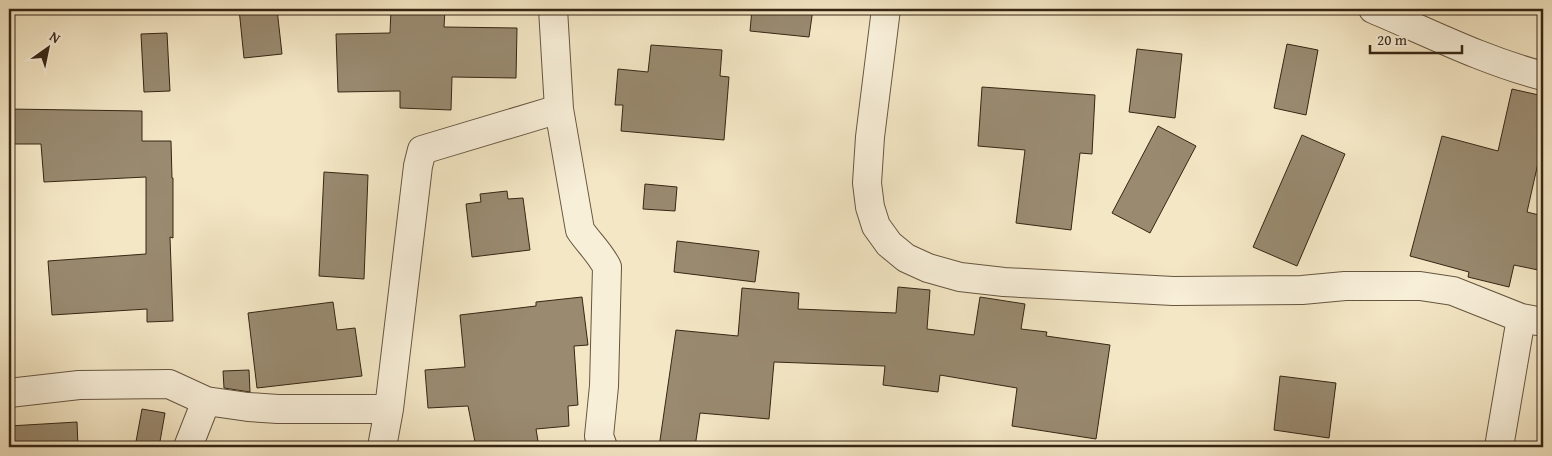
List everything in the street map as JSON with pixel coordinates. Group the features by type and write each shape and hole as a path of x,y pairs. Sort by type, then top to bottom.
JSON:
{"street":[{"path":"554,9 559,109 580,230 602,257 606,267 604,386 599,436 604,447"},
{"path":"886,9 870,137 867,183 870,207 876,226 889,244 906,258 928,268 960,277 1095,288 1173,291 1302,290 1345,286 1420,286 1453,291 1532,320 1499,447"},
{"path":"1373,9 1468,52 1514,69 1543,76"},
{"path":"382,447 389,409 418,166 422,150 559,109"},
{"path":"9,393 79,385 169,384 206,401 278,409 389,409"},
{"path":"188,447 206,401"}],"building":[{"path":"239,9 277,9 282,54 244,58"},
{"path":"391,9 445,9 444,27 517,28 516,78 452,77 451,110 400,108 400,91 338,92 336,34 390,33"},
{"path":"752,9 813,9 809,37 750,31"},
{"path":"167,33 170,91 144,92 141,34"},
{"path":"1287,44 1318,50 1306,115 1274,108"},
{"path":"651,45 722,50 720,76 729,77 724,140 621,131 623,105 615,105 618,69 648,72"},
{"path":"1137,49 1182,54 1175,118 1129,112"},
{"path":"982,87 1095,95 1092,154 1080,153 1071,230 1016,223 1025,150 978,146"},
{"path":"1512,89 1543,96 1543,141 1527,212 1543,216 1543,271 1514,265 1509,287 1468,277 1469,272 1410,256 1442,136 1498,151"},
{"path":"9,109 142,111 142,141 171,141 173,238 170,237 173,321 147,322 147,309 52,315 48,261 146,254 146,177 44,182 41,144 9,144"},
{"path":"1158,126 1196,146 1150,233 1112,213"},
{"path":"1302,135 1345,154 1297,266 1253,247"},
{"path":"324,172 368,175 364,279 319,276"},
{"path":"645,184 677,187 675,211 643,209"},
{"path":"507,191 508,199 523,198 530,250 472,257 466,204 481,202 480,194"},
{"path":"677,241 759,251 755,282 674,272"},
{"path":"898,287 930,290 927,329 974,335 980,297 1025,304 1021,329 1047,332 1046,336 1110,345 1096,439 1012,426 1017,388 940,375 938,392 883,385 885,366 774,362 769,419 700,413 695,447 659,447 676,330 738,336 742,288 799,293 798,309 896,313"},
{"path":"582,297 588,345 574,346 578,405 568,406 569,426 536,429 539,447 476,447 468,406 428,408 425,370 465,367 460,315 536,306 536,302"},
{"path":"333,302 337,330 355,328 362,376 257,388 248,313"},
{"path":"249,370 250,392 224,388 223,371"},
{"path":"1280,376 1336,383 1329,438 1274,430"},
{"path":"142,409 165,413 159,447 135,447"},
{"path":"77,422 78,447 9,447 9,426"}]}
